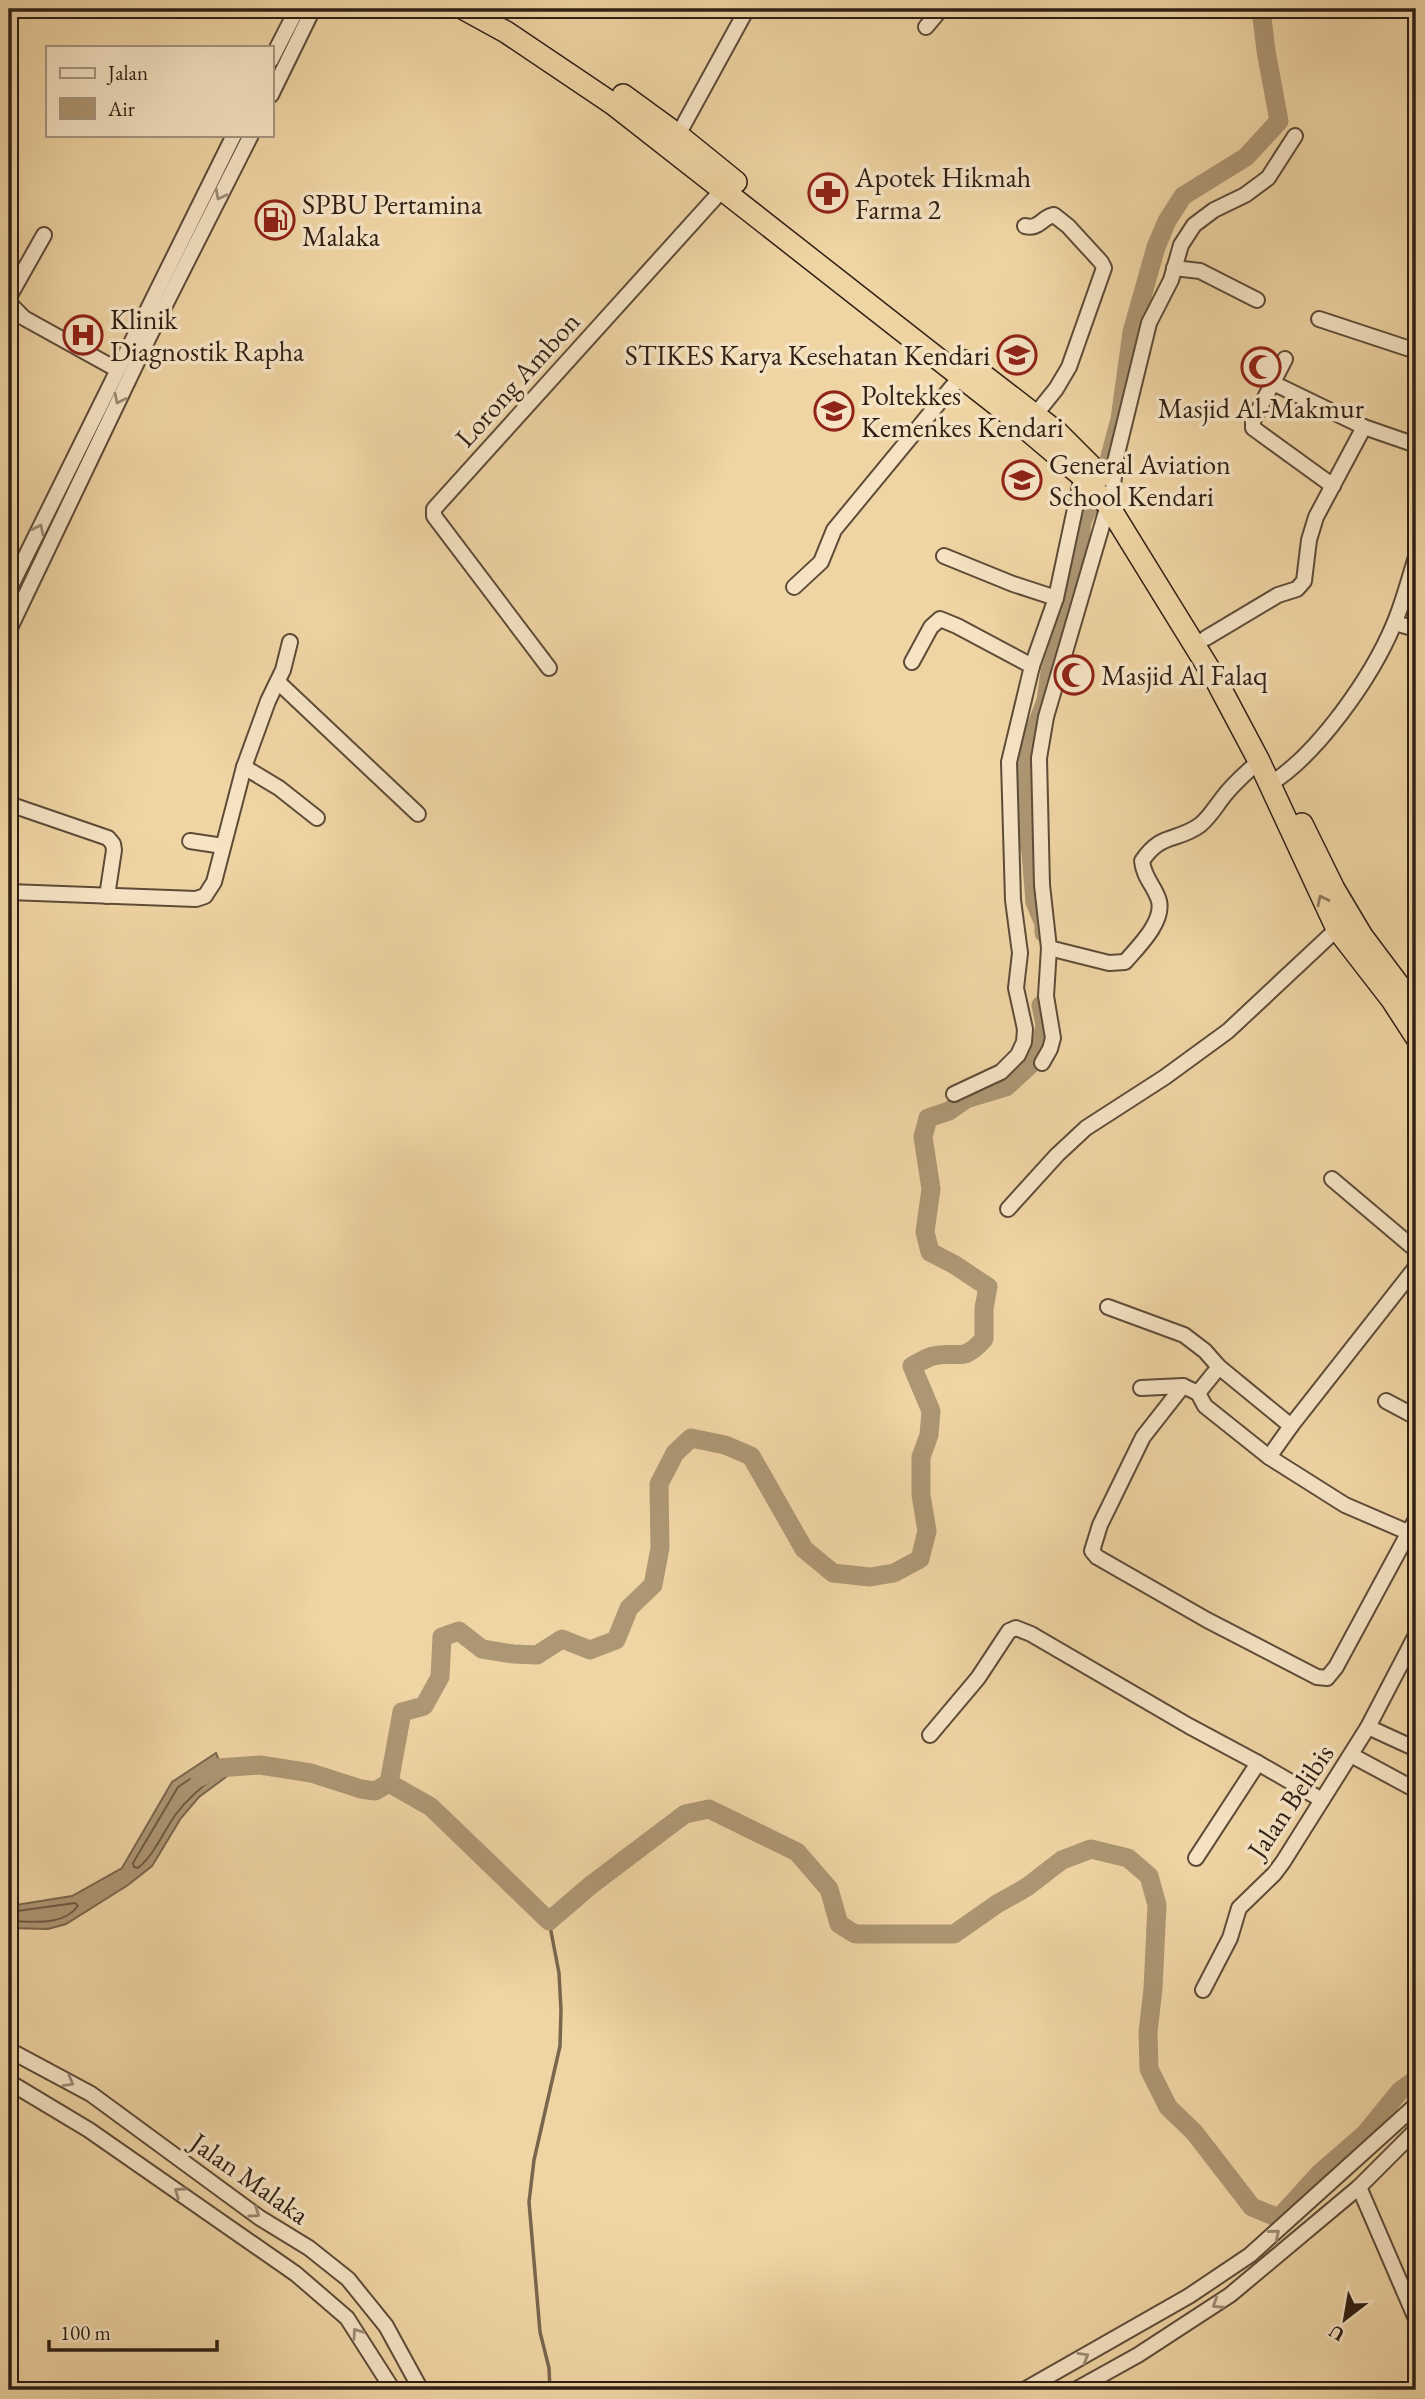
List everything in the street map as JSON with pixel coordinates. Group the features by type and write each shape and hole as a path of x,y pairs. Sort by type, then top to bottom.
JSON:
{"highway":[{"path":"464,9 586,77 678,135 896,316 961,376 1086,471"},
{"path":"496,10 586,77 723,190 1035,415 1108,495 1206,638 1276,781 1346,909 1362,936 1416,1008"},
{"path":"1133,531 1259,761 1276,781 1336,929 1392,1000 1416,1037"}],"street":[{"path":"273,56 296,9"},
{"path":"273,91 313,9"},
{"path":"678,135 747,9"},
{"path":"926,27 941,9"},
{"path":"9,590 233,136"},
{"path":"9,631 144,349 250,136"},
{"path":"1042,1063 1053,1038 1046,996 1049,948 1042,885 1039,758 1046,718 1108,495 1149,323 1171,280 1181,245 1194,225 1269,178 1294,136"},
{"name":"Lorong Ambon","path":"549,668 434,516 434,509 723,190"},
{"path":"1025,226 1037,226 1054,215 1068,226 1104,268 1069,367 1035,415"},
{"path":"9,297 44,235"},
{"path":"1174,268 1200,271 1257,300"},
{"path":"9,303 24,318 116,369"},
{"path":"1319,319 1416,351"},
{"path":"1285,359 1253,421 1253,428 1333,486"},
{"path":"794,587 821,562 834,530 961,376"},
{"path":"1273,383 1364,427 1416,445"},
{"path":"1206,638 1278,595 1300,586 1304,581 1312,528 1364,427"},
{"path":"954,1094 1001,1072 1018,1055 1024,1042 1025,1029 1016,988 1020,953 1013,900 1009,762 1031,666 1056,598 1086,471"},
{"path":"944,556 1056,598"},
{"path":"1276,781 1304,758 1347,704 1375,663 1395,623 1416,557"},
{"path":"912,662 930,627 940,620 957,626 1031,666"},
{"path":"1395,623 1416,629"},
{"path":"9,892 201,898 212,887 244,767 288,655 290,642"},
{"path":"278,682 418,814"},
{"path":"1049,948 1109,963 1125,962 1149,932 1159,909 1159,900 1144,875 1142,861 1149,850 1160,841 1193,830 1202,823 1225,794 1259,761"},
{"path":"244,767 279,788 317,818"},
{"path":"9,804 108,838 114,850 107,896"},
{"path":"190,841 223,846"},
{"path":"1008,1209 1056,1155 1086,1128 1165,1077 1228,1031 1336,929"},
{"path":"1332,1179 1416,1250"},
{"path":"1269,1457 1290,1426 1416,1267"},
{"path":"1108,1307 1184,1335 1290,1426"},
{"path":"1198,1393 1219,1367"},
{"path":"1183,1386 1143,1437 1124,1472 1095,1537 1092,1551 1097,1557 1208,1620 1321,1679 1326,1678 1336,1667 1416,1520"},
{"path":"1141,1388 1183,1386 1198,1393 1205,1406 1269,1457 1345,1505 1410,1533"},
{"path":"1386,1401 1416,1417"},
{"path":"930,1735 978,1678 1006,1634 1016,1628 1031,1634 1189,1727 1322,1800"},
{"name":"Jalan Belibis","path":"1203,1990 1230,1938 1239,1908 1277,1869 1322,1800 1368,1727 1416,1635"},
{"path":"1368,1727 1416,1749"},
{"path":"1351,1755 1416,1790"},
{"path":"1196,1858 1258,1763"},
{"name":"Jalan Malaka","path":"9,2050 91,2094 260,2218 309,2248 348,2279 386,2326 421,2390"},
{"name":"Jalan Malaka","path":"9,2082 89,2130 296,2274 347,2318 393,2390"},
{"path":"1024,2390 1189,2296 1250,2255 1416,2105"},
{"path":"1075,2390 1138,2355 1230,2295 1360,2186 1416,2130"},
{"path":"1360,2186 1416,2319"}],"water":[{"path":"216,1753 226,1777 199,1797 181,1818 152,1866 128,1885 66,1924 48,1929 9,1928 9,1903 16,1905 72,1896 122,1868 172,1782"}],"waterway":[{"path":"1044,933 1044,924 1035,902 1031,853 1024,820 1024,758 1046,701 1050,671 1072,606 1082,522 1109,460 1120,419 1132,332 1156,247 1167,221 1183,196 1246,157 1279,121 1261,9"},
{"path":"389,1783 402,1712 424,1706 440,1677 442,1637 459,1631 482,1649 537,1655 562,1639 590,1650 616,1640 629,1608 653,1585 660,1548 659,1484 675,1453 691,1438 725,1445 751,1456 804,1549 833,1573 870,1577 894,1573 920,1559 927,1531 921,1495 921,1457 929,1435 931,1411 912,1366 933,1356 965,1354 977,1347 984,1339 984,1308 988,1287 930,1252 925,1232 931,1189 923,1137 928,1118 949,1111 966,1099 1006,1087 1030,1065 1041,1048 1045,1025 1041,1005"},
{"path":"200,1777 218,1768 260,1765 311,1773 375,1791 389,1783 431,1807 549,1921 591,1885 685,1814 709,1809 797,1852 829,1889 839,1924 855,1934 954,1934 1027,1887 1062,1860 1091,1849 1128,1858 1149,1876 1157,1905 1148,2032 1149,2069 1168,2107 1194,2132 1252,2207 1279,2218 1320,2173 1365,2134 1400,2091 1416,2079"},
{"path":"549,1921 559,1973 560,2046 534,2160 529,2202 540,2332 549,2368 550,2390"}],"place":[{"name":"Apotek Hikmah Farma 2","path":"828,193"},
{"name":"SPBU Pertamina Malaka","path":"275,220"},
{"name":"Klinik Diagnostik Rapha","path":"83,335"},
{"name":"STIKES Karya Kesehatan Kendari","path":"1017,355"},
{"name":"Masjid Al-Makmur","path":"1261,367"},
{"name":"Poltekkes Kemenkes Kendari","path":"834,411"},
{"name":"General Aviation School Kendari","path":"1022,480"},
{"name":"Masjid Al Falaq","path":"1074,675"}]}
